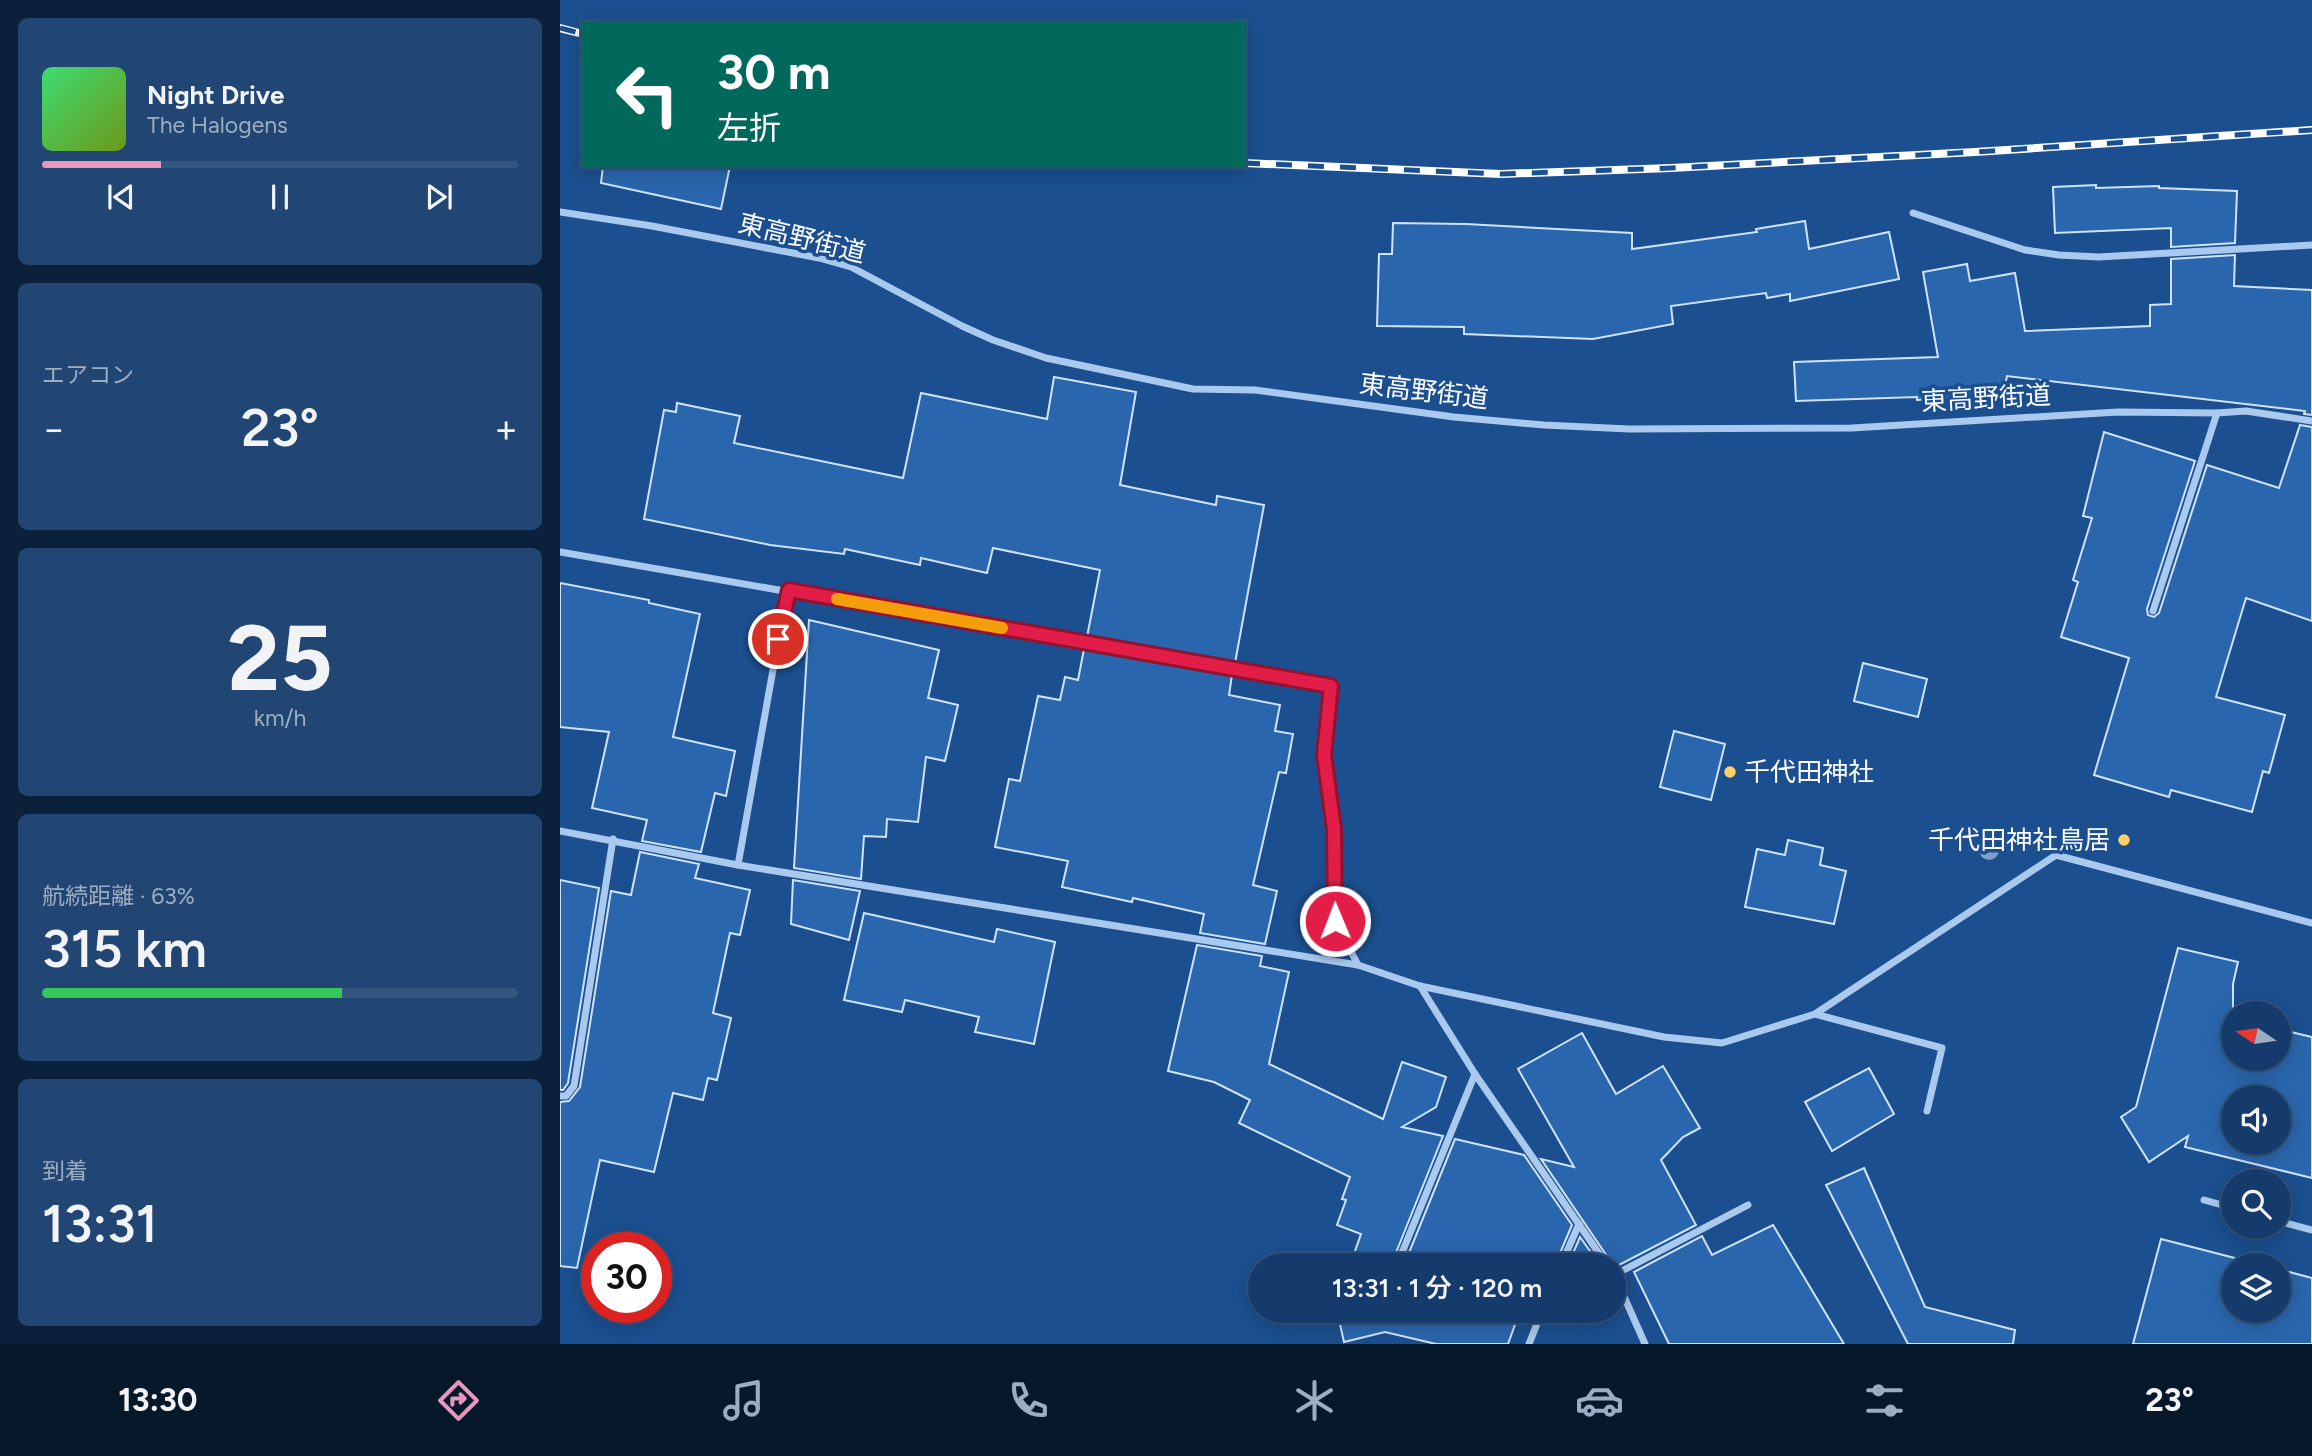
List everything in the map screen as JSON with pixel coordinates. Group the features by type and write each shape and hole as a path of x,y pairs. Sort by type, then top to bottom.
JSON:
{"street":[{"name":"東高野街道","path":"560,212 652,226 820,258 851,267 993,340 1046,358 1193,388 1255,390 1454,418 1629,429 1852,428 2118,412 2246,411 2312,421"},
{"path":"1913,213 2025,250 2059,255 2099,257 2312,245"},
{"path":"2153,611 2217,413"},
{"path":"560,552 1331,686 1324,755 1334,829 1335,921 1358,965"},
{"path":"738,865 782,614 789,590"},
{"path":"560,831 738,865 1358,965 1420,986 1664,1037 1722,1043 1815,1014 2056,855 2312,923"},
{"path":"560,1096 566,1096 574,1086 613,839"},
{"path":"1420,986 1475,1074 1599,1253"},
{"path":"1815,1014 1942,1048 1927,1111"},
{"path":"1402,1253 1475,1074"},
{"path":"2204,1200 2221,1205"},
{"path":"1626,1269 1748,1205"},
{"path":"1566,1253 1579,1224"},
{"path":"2291,1224 2312,1230"},
{"path":"1626,1302 1645,1344"},
{"path":"1529,1344 1537,1323"}],"building":[{"path":"603,168 730,168 721,209 601,183"},
{"path":"2096,185 2096,188 2159,186 2237,191 2235,243 2171,247 2171,228 2055,233 2053,187"},
{"path":"1805,221 1809,249 1889,232 1899,279 1790,301 1790,294 1767,298 1766,293 1671,306 1673,324 1593,339 1464,334 1464,327 1377,326 1379,254 1392,254 1393,223 1632,233 1632,249 1757,232 1756,229"},
{"path":"2235,255 2234,286 2312,290 2312,415 2304,414 2305,411 2007,376 2003,395 1917,400 1917,397 1796,401 1794,362 1938,357 1923,272 1967,264 1970,281 2015,273 2025,331 2150,326 2150,305 2171,304 2171,259"},
{"path":"1054,377 1136,392 1120,485 1216,505 1217,496 1264,505 1235,663 1087,637 1100,570 993,548 987,573 921,558 920,565 845,549 844,554 770,545 644,519 664,410 676,412 677,403 740,416 734,443 903,478 921,393 1047,419"},
{"path":"2300,425 2312,427 2312,621 2246,598 2216,697 2285,715 2269,773 2263,771 2252,812 2171,790 2169,797 2094,775 2129,658 2061,637 2078,582 2073,580 2092,518 2083,516 2104,432 2195,461 2147,609 2148,615 2154,617 2159,613 2207,465 2279,488"},
{"path":"560,583 649,600 649,603 700,614 673,737 735,751 726,796 715,793 701,852 642,841 647,820 592,808 609,732 560,727"},
{"path":"809,620 939,650 928,698 958,705 945,761 926,757 918,822 887,819 886,837 864,836 861,879 794,868"},
{"path":"1084,649 1232,675 1229,695 1280,705 1275,731 1293,734 1286,773 1279,772 1253,885 1277,891 1265,944 1200,933 1204,914 1133,898 1132,902 1062,887 1068,861 995,847 1009,779 1020,781 1038,696 1060,700 1065,677 1078,680"},
{"path":"1863,663 1927,679 1918,717 1854,701"},
{"path":"1674,731 1725,744 1711,800 1660,787"},
{"path":"1788,840 1823,848 1820,865 1846,871 1834,924 1745,907 1757,849 1785,855"},
{"path":"640,852 699,864 695,878 750,890 740,935 730,933 713,1013 731,1018 717,1080 708,1078 703,1100 673,1093 654,1172 600,1160 585,1232 581,1232 577,1268 560,1266 560,1102 569,1101 580,1087 611,891 631,895"},
{"path":"560,880 599,888 568,1083 563,1090 560,1090"},
{"path":"793,880 860,891 849,940 791,924"},
{"path":"864,913 994,942 997,929 1055,942 1034,1044 975,1032 979,1017 905,1000 902,1012 844,1000"},
{"path":"1197,945 1262,956 1260,966 1289,972 1269,1064 1383,1119 1402,1062 1446,1077 1436,1107 1402,1127 1443,1136 1396,1253 1354,1253 1361,1234 1337,1225 1346,1200 1342,1199 1350,1177 1239,1123 1250,1100 1214,1082 1168,1071"},
{"path":"2178,948 2238,962 2233,984 2233,1001 2221,1001 2221,1071 2291,1071 2291,1032 2312,1037 2312,1178 2291,1173 2291,1169 2275,1169 2185,1147 2188,1136 2149,1162 2121,1117 2136,1107"},
{"path":"1582,1033 1616,1094 1663,1066 1700,1128 1683,1137 1661,1160 1696,1225 1626,1261 1626,1253 1605,1253 1541,1159 1574,1167 1518,1069"},
{"path":"1869,1068 1894,1114 1832,1151 1805,1102"},
{"path":"1455,1139 1524,1155 1572,1225 1560,1253 1409,1253"},
{"path":"1864,1168 1925,1307 2015,1330 2013,1344 1908,1344 1826,1185"},
{"path":"1773,1225 1844,1344 1669,1344 1634,1272 1702,1236 1712,1255"},
{"path":"1580,1237 1591,1253 1573,1253"},
{"path":"2161,1239 2221,1254 2221,1323 2291,1323 2291,1272 2312,1278 2312,1344 2133,1344"},
{"path":"1340,1323 1516,1323 1508,1344 1436,1344 1385,1332 1344,1342"}],"railway":[{"path":"560,28 581,33"},
{"path":"1246,163 1501,174 1975,152 2312,130"}],"slow traffic":[{"path":"837,599 1002,628"}],"place":[{"name":"千代田神社","path":"1730,772"},
{"name":"千代田神社鳥居","path":"2124,840"}],"route":[{"path":"778,639 789,590 1331,686 1324,755 1334,829 1335,921"}]}
